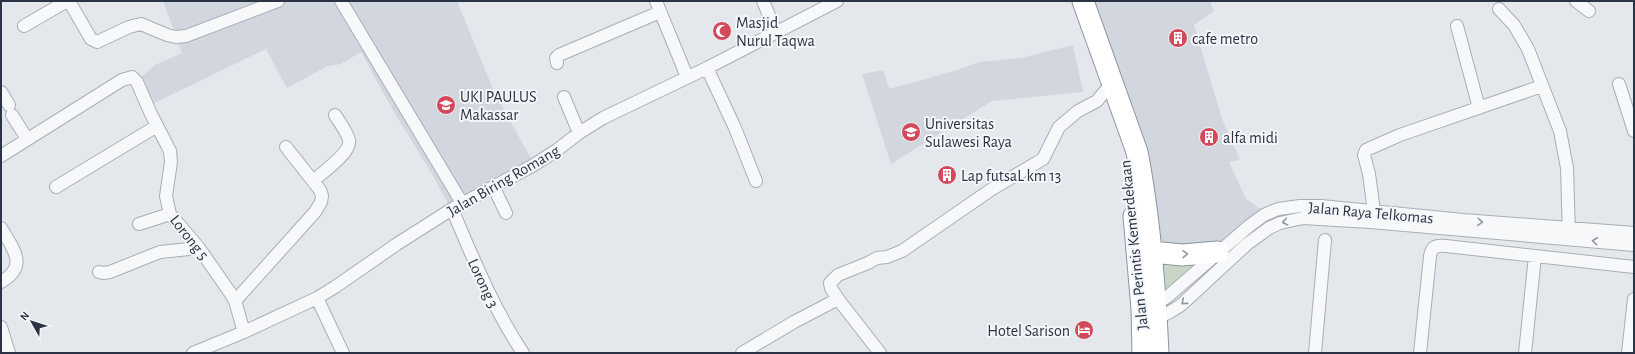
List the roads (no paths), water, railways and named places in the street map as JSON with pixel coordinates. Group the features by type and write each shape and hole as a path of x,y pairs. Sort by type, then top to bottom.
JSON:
{"highway":[{"name":"Jalan Perintis Kemerdekaan","path":"1073,1 1106,90 1128,166 1149,314 1158,353"},
{"name":"Jalan Perintis Kemerdekaan","path":"1083,1 1137,152 1142,175 1152,252 1149,314 1143,353"},
{"path":"1152,252 1182,255 1218,252"}],"street":[{"path":"24,26 68,1 91,39 97,42 129,27 141,24 167,35 176,37 186,36 278,1"},
{"name":"Lorong 3","path":"341,1 457,206 476,267 508,331 523,353"},
{"path":"763,1 776,32"},
{"name":"Jalan Biring Romang","path":"194,353 209,350 317,298 335,288 397,244 457,206 494,188 542,161 579,133 609,115 707,68 837,1"},
{"path":"1576,1 1589,11"},
{"path":"557,63 556,58 559,55 658,6 687,77"},
{"path":"1499,9 1514,26 1535,63 1542,86 1556,120 1567,168 1569,233"},
{"path":"1458,26 1479,108"},
{"path":"707,68 735,128 756,182"},
{"name":"Lorong 5","path":"27,139 128,77 132,77 137,82 166,143 170,155 166,196 170,214 199,248 225,284 235,301 244,332"},
{"path":"1619,84 1634,131"},
{"path":"1374,211 1369,174 1364,155 1365,151 1400,135 1542,86"},
{"path":"880,353 838,299 831,288 830,283 838,275 877,258 887,257 902,251 992,189 1043,159 1059,127 1078,111 1097,101 1106,90"},
{"path":"1,92 27,139 1,156"},
{"path":"564,97 579,133"},
{"path":"314,181 345,152 350,143 335,115"},
{"path":"56,187 157,126"},
{"path":"235,301 320,206 322,198 314,181 286,147"},
{"path":"494,188 506,212"},
{"name":"Jalan Raya Telkomas","path":"1149,314 1218,252 1259,218 1278,209 1300,206 1321,206 1463,220 1569,233 1634,245"},
{"path":"139,224 170,214"},
{"name":"Jalan Raya Telkomas","path":"1149,314 1181,305 1247,244 1269,228 1280,223 1303,218 1569,233 1634,233"},
{"path":"1,228 13,249 16,260 15,271 1,282"},
{"path":"1315,353 1325,240"},
{"path":"1420,353 1426,288 1432,249 1438,245 1634,267"},
{"path":"99,272 110,272 160,252 199,248"},
{"path":"1525,353 1535,256"},
{"path":"317,298 343,353"},
{"path":"742,353 794,322 838,299"},
{"path":"1628,353 1634,299"},
{"path":"2,327 9,353"}],"place":[{"name":"Masjid Nurul Taqwa","path":"722,31"},
{"name":"cafe metro","path":"1178,38"},
{"name":"UKI PAULUS Makassar","path":"446,105"},
{"name":"Universitas Sulawesi Raya","path":"911,132"},
{"name":"alfa midi","path":"1209,137"},
{"name":"Lap futsaL km 13","path":"947,175"},
{"name":"Hotel Sarison","path":"1084,330"}]}
